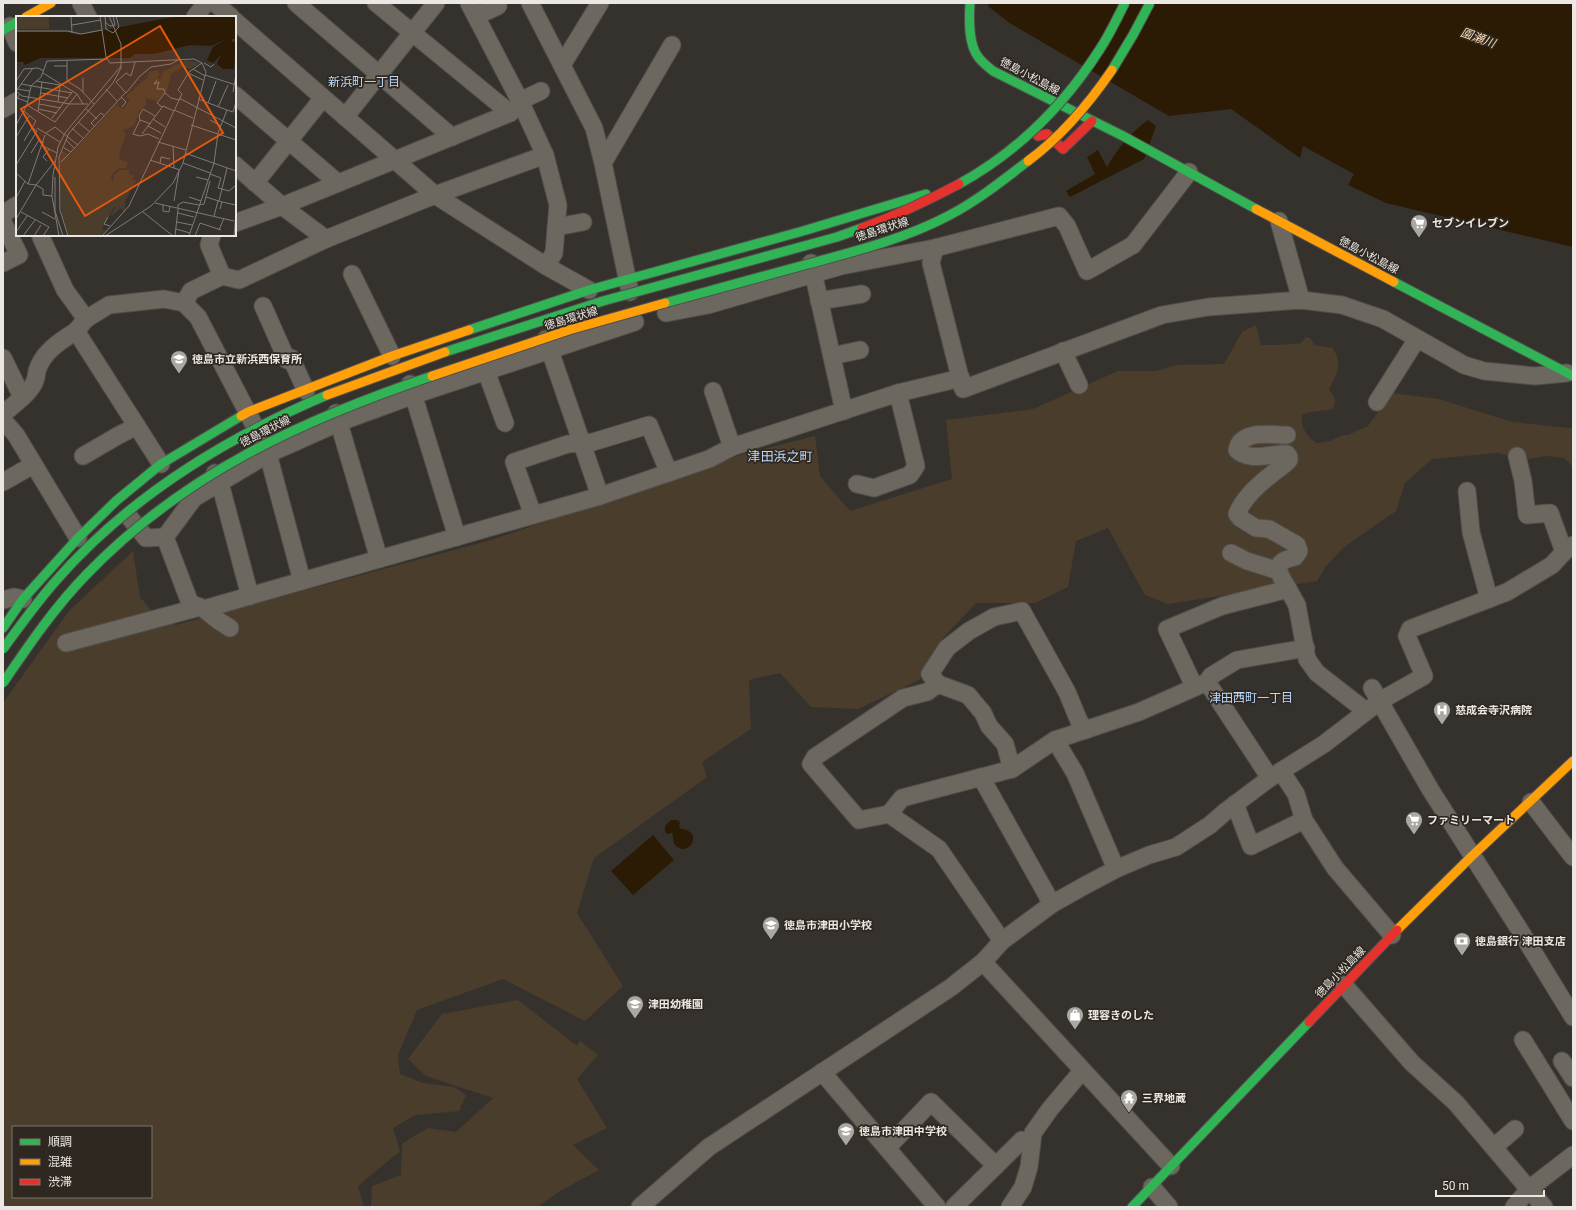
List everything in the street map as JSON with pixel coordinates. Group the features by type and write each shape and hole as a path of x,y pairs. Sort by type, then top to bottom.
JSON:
{"main road":[{"path":"28,16 51,3"},
{"path":"960,3 970,6"},
{"name":"徳島環状線","path":"3,649 31,612 88,545 139,501 166,481 216,449 276,418 348,387 412,363 541,320 664,284 838,237 869,227 952,190 969,180 1014,148 1046,118 1070,91 1089,65 1106,39 1125,3"},
{"name":"徳島環状線","path":"3,683 29,644 56,610 91,571 123,540 180,494 223,467 266,443 353,404 420,380 599,321 831,258 899,237 946,217 969,204 1042,151 1069,126 1122,56 1150,3"},
{"name":"徳島小松島線","path":"970,6 969,22 971,38 978,57 993,71 1123,136 1279,221 1570,374"},
{"path":"3,628 23,600 78,538 116,501 161,464 248,412 306,391 396,355 589,290 803,231 950,187 1008,143 1047,134 1063,149 1092,121"},
{"name":"徳島小松島線","path":"1132,1207 1392,935 1472,856 1573,761"}],"street":[{"path":"81,3 88,16"},
{"path":"195,16 206,3"},
{"path":"215,3 229,16"},
{"path":"296,3 452,137"},
{"path":"376,3 411,33 517,106"},
{"path":"345,117 436,3"},
{"path":"530,3 594,128 603,163 627,280 638,321"},
{"path":"562,65 600,3"},
{"path":"498,6 472,10 517,106 545,155 558,205 554,252 546,266"},
{"path":"236,22 434,195 546,266 589,290"},
{"path":"10,26 16,41"},
{"path":"603,163 672,46"},
{"path":"236,223 282,206 452,137 517,106 542,92"},
{"path":"236,96 338,183"},
{"path":"256,183 323,98"},
{"path":"3,109 16,102"},
{"path":"184,303 192,291 222,276 240,280 326,239 434,195 545,155"},
{"path":"236,166 282,206 326,239"},
{"path":"165,537 194,498 268,454 340,422 414,395 550,349 672,311 708,305 841,266 935,248 1059,216 1067,226 1087,271 1133,245 1189,172"},
{"path":"3,214 16,205"},
{"path":"1279,221 1301,300"},
{"path":"3,222 19,255 3,263"},
{"path":"556,227 583,222"},
{"path":"803,231 844,411"},
{"path":"212,236 209,245 222,276"},
{"path":"41,237 81,325 137,426 161,464"},
{"path":"935,248 930,263 944,342 961,378 964,389 1162,315 1208,307 1301,300 1342,305 1383,319 1464,364 1484,371 1535,376 1570,374"},
{"path":"352,274 396,355 414,395 456,537"},
{"path":"819,301 862,294"},
{"path":"3,414 22,397 35,382 37,368 46,354 55,345 109,304 164,299 184,303 198,317 248,412 268,454 302,581"},
{"path":"263,306 287,360 292,358 306,391"},
{"path":"535,308 600,496"},
{"path":"1377,402 1417,339"},
{"path":"832,356 860,350"},
{"path":"1063,351 1079,385"},
{"path":"3,358 22,397"},
{"path":"486,371 505,423"},
{"path":"66,643 250,596 600,496 709,459 732,447 898,393 961,378"},
{"path":"326,382 340,422 379,559"},
{"path":"713,391 732,447"},
{"path":"857,484 874,488 910,475 916,466 898,393"},
{"path":"3,420 16,435 78,538"},
{"path":"533,515 514,462 568,444 593,442 649,425 669,473"},
{"path":"83,456 137,426"},
{"path":"1287,435 1256,434 1244,439 1238,444 1237,450 1242,455 1250,457 1287,454 1289,460 1253,491 1237,514 1240,518 1256,528 1270,529 1297,545 1299,551 1295,557 1285,559 1280,563 1279,571 1297,605 1307,659 1317,673 1366,711"},
{"path":"198,442 220,483 250,596"},
{"path":"640,1207 710,1147 950,988 983,962 1002,941 1052,904 1116,869 1148,855 1176,847 1210,825 1235,804 1275,775 1324,744 1366,711 1376,694 1424,676 1407,636 1410,629 1507,592 1552,565 1569,548 1550,513 1527,515 1523,481 1517,456"},
{"path":"3,482 33,465"},
{"path":"1467,491 1471,532 1489,599"},
{"path":"116,501 146,538 165,537"},
{"path":"165,537 190,603 202,608 230,628"},
{"path":"1231,553 1247,561 1279,571"},
{"path":"1288,589 1222,606 1167,629 1201,684 1275,775 1296,794 1304,820 1336,868 1392,935"},
{"path":"3,600 14,597 23,600"},
{"path":"1012,769 1005,744 989,726 983,713 968,695 938,684 930,674 947,648 969,631 994,617 1022,611 1067,692 1079,721 1086,730"},
{"path":"938,684 927,692 903,698 815,757 811,764 859,820 889,814 902,798 1012,769 1055,740 1139,712 1201,684 1236,660 1306,648"},
{"path":"1376,694 1430,789 1573,1017"},
{"path":"1055,740 1075,773 1116,869"},
{"path":"981,777 1052,904"},
{"path":"1531,802 1573,857"},
{"path":"1235,804 1251,846 1304,820"},
{"path":"889,814 939,849 1002,941"},
{"path":"983,962 1171,1166"},
{"path":"1344,985 1412,1063 1456,1103 1544,1207"},
{"path":"1523,1040 1573,1121"},
{"path":"1562,1061 1573,1078"},
{"path":"1010,1207 1023,1186 1029,1167 1033,1134 1050,1109 1082,1071"},
{"path":"822,1072 937,1207"},
{"path":"887,1148 931,1102 996,1166"},
{"path":"1494,1147 1515,1129"},
{"path":"954,1207 1022,1140"},
{"path":"1514,1207 1529,1188 1573,1155"},
{"path":"1152,1187 1169,1207"}],"shaded area":[{"path":"1256,325 1261,345 1301,343 1306,337 1311,340 1314,345 1333,348 1338,360 1338,369 1329,390 1335,399 1333,409 1302,415 1303,428 1310,438 1317,443 1330,441 1343,435 1348,435 1368,426 1392,393 1439,399 1512,422 1573,428 1573,467 1564,458 1546,456 1528,459 1497,453 1432,459 1405,483 1396,511 1344,547 1326,566 1317,581 1168,604 1145,595 1108,528 1076,541 1068,587 1035,603 976,603 942,639 919,680 858,709 811,707 780,673 749,680 751,729 702,762 707,777 594,858 577,913 623,986 585,1021 503,979 417,1010 398,1055 400,1074 423,1083 454,1087 466,1095 459,1111 415,1115 393,1128 400,1151 358,1186 364,1207 3,1207 3,703 69,611 133,551 140,597 151,610 176,625 491,540 744,454 815,436 820,476 850,511 952,479 946,420 1033,409 1118,371 1156,371 1177,365 1224,364 1242,332"},
{"path":"518,1000 577,1046 580,1041 598,1055 577,1079 607,1128 573,1145 599,1170 560,1191 537,1207 371,1207 372,1186 401,1175 402,1144 428,1128 456,1132 493,1098 426,1076 408,1059 442,1014"}],"water":[{"name":"園瀬川","path":"989,3 1573,3 1573,247 1386,203 1348,185 1354,174 1303,146 1300,158 1231,109 1169,116 1008,22 988,6"},
{"path":"1148,120 1156,126 1144,159 1070,197 1066,191 1095,174 1087,157 1098,150 1107,167 1125,141"},
{"path":"671,820 677,820 680,822 679,827 681,829 692,834 693,839 689,847 685,849 675,845 672,833 667,834 665,831 665,826"},
{"path":"653,835 674,860 633,895 611,871"}],"traffic: fast":[{"path":"970,3 970,32 975,53 993,71 1123,136 1256,209"},
{"path":"959,184 1001,157 1020,142 1055,107 1071,89 1100,49 1125,3"},
{"path":"1112,70 1150,3"},
{"path":"3,30 16,23"},
{"path":"665,303 897,238 948,216 969,204 1028,161"},
{"path":"469,330 589,290 803,231 926,194"},
{"path":"445,352 603,301 837,237 862,228"},
{"path":"1394,282 1573,376"},
{"path":"3,683 42,627 63,600 123,539 163,507 204,479 247,454 291,432 337,411 432,376"},
{"path":"3,649 46,592 82,553 112,524 145,498 214,451 288,412 327,395"},
{"path":"3,628 23,599 78,538 116,501 161,464 241,416"},
{"path":"1132,1207 1309,1022"}],"traffic: slow":[{"path":"28,16 51,3"},
{"path":"1028,161 1052,141 1074,119 1112,70"},
{"path":"1256,209 1394,282"},
{"path":"432,376 569,330 665,303"},
{"path":"241,416 392,356 469,330"},
{"path":"327,395 445,352"},
{"path":"1397,930 1472,856 1573,761"}],"traffic: jam":[{"path":"1038,136 1047,134 1063,149 1092,121"},
{"path":"862,228 911,208 959,184"},
{"path":"1309,1022 1397,930"}],"place":[{"name":"セブンイレブン","path":"1419,238"},
{"name":"徳島市立新浜西保育所","path":"179,374"},
{"name":"慈成会寺沢病院","path":"1442,725"},
{"name":"ファミリーマート","path":"1414,835"},
{"name":"徳島市津田小学校","path":"771,940"},
{"name":"徳島銀行 津田支店","path":"1462,956"},
{"name":"津田幼稚園","path":"635,1019"},
{"name":"理容きのした","path":"1075,1030"},
{"name":"三界地蔵","path":"1129,1113"},
{"name":"徳島市津田中学校","path":"846,1146"}],"district":[{"name":"新浜町一丁目","path":"364,82"},
{"name":"津田浜之町","path":"780,456"},
{"name":"津田西町一丁目","path":"1251,698"}]}
